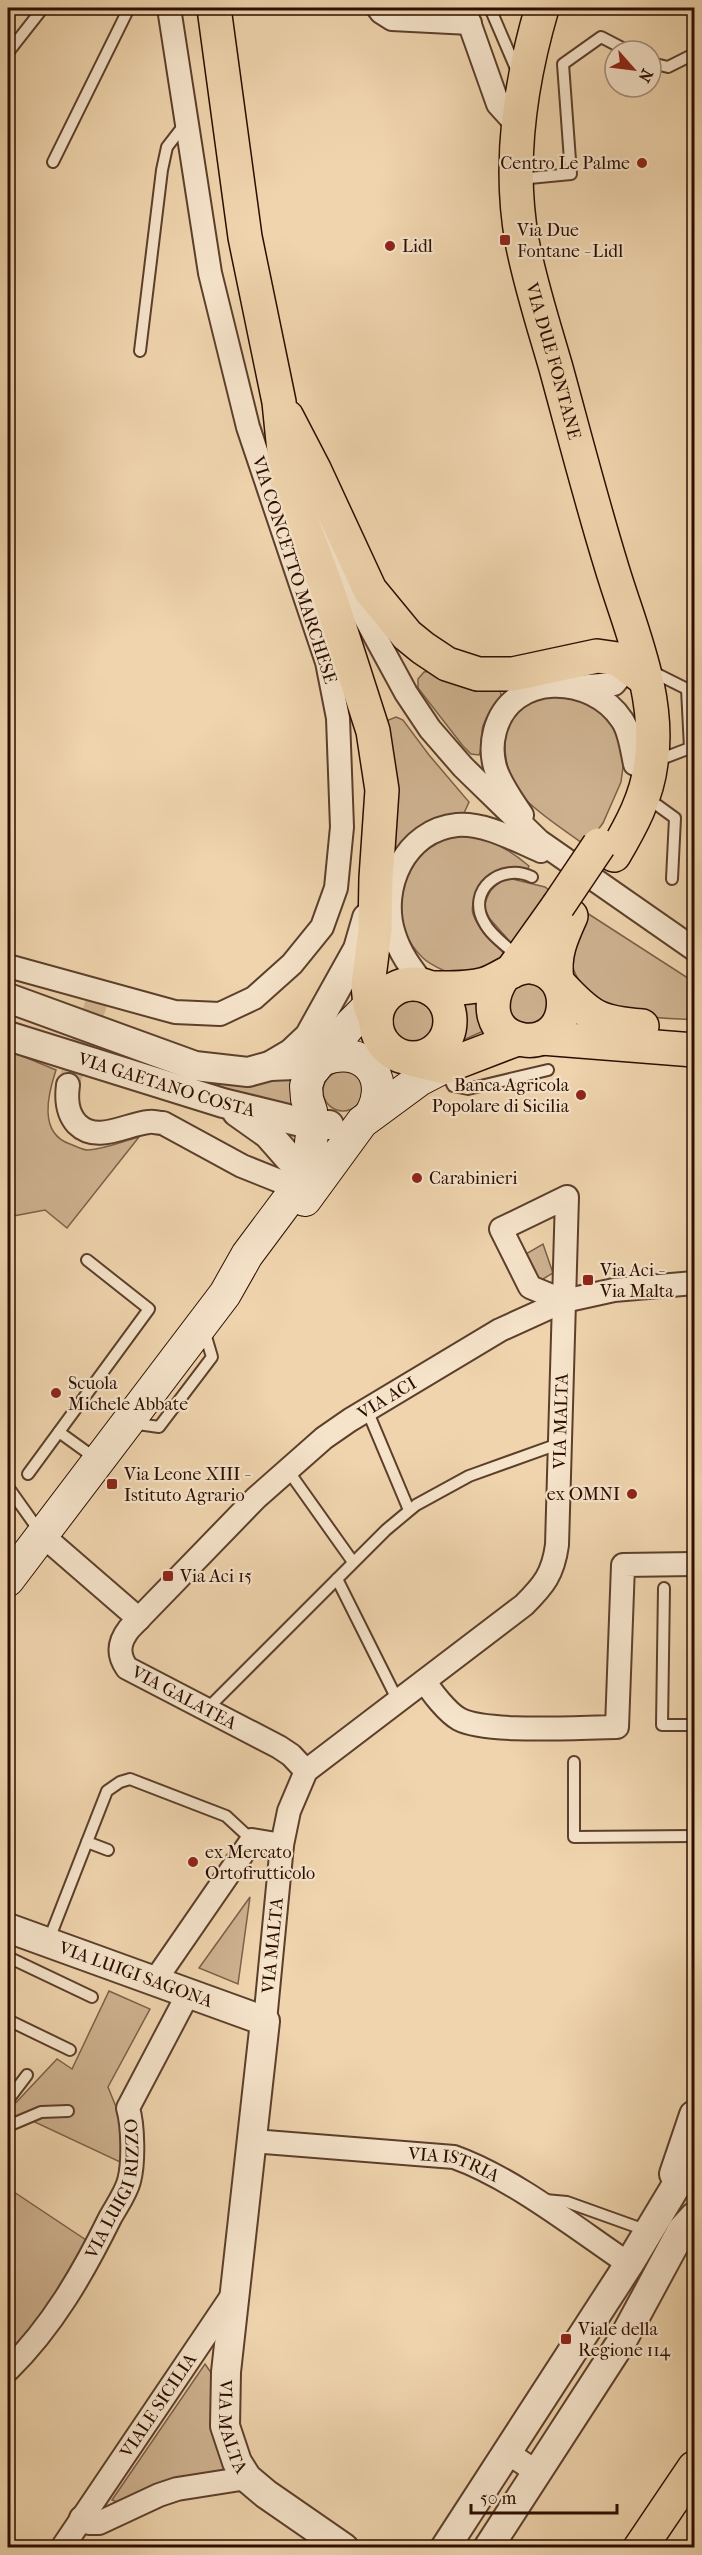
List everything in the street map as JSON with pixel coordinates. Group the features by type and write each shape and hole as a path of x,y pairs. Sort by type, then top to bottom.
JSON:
{"main road":[{"path":"214,8 245,237 279,402 286,481 330,597 373,730 382,790 375,930 368,985 378,1006 383,1043 391,1051 428,1061 552,1031 560,1022 564,1010 564,998 555,967 564,911"},
{"name":"VIA DUE FONTANE","path":"542,8 528,56 519,126 517,179 522,240 634,656 652,708 643,764 644,795 633,823 607,850"},
{"path":"279,402 314,469 370,590 406,636 447,664 478,674 574,674 634,656"},
{"name":"VIA DUE FONTANE","path":"607,850 616,817 628,788 643,764"},
{"path":"607,850 564,911 495,987 492,999 497,1024 506,1033 530,1038 694,1050"},
{"path":"8,1580 225,1294 247,1255 300,1182 309,1160 318,1120 307,1099 306,1086 310,1074 350,1025 406,984 464,988 483,985 511,969 530,967 549,973 580,1007 611,1024 694,1030"},
{"path":"318,1120 340,1128 367,1118 428,1061 448,1033 450,1020 447,1007 440,996 427,987"},
{"path":"225,1294 258,1264 377,1103 379,1090 377,1077 370,1066 359,1058 347,1054 334,1055 320,1062"},
{"path":"640,2547 694,2468"},
{"path":"658,2547 694,2497"}],"street":[{"name":"VIA CONCETTO MARCHESE","path":"8,966 175,1012 220,1014 254,998 292,964 322,927 336,888 342,827 338,718 327,662 248,427 210,273 170,8"},
{"path":"378,8 392,19 467,15 498,104 519,126"},
{"path":"279,402 302,478 341,569 406,693 430,729 463,767 539,842 694,949"},
{"path":"539,842 507,793 495,766 492,742 499,718 513,699 528,690 551,685 574,674 614,684 634,656"},
{"path":"574,674 623,721 643,764"},
{"path":"427,987 405,960 393,931 390,908 395,873 401,861 415,844 436,831 457,825 470,826 493,831 569,863"},
{"path":"270,1066 292,1053 309,1037 358,949 376,878"},
{"name":"VIA GAETANO COSTA","path":"8,998 195,1066 248,1072 270,1066"},
{"name":"VIA GAETANO COSTA","path":"8,1036 223,1103 318,1120"},
{"path":"270,1066 320,1062"},
{"path":"68,1085 67,1098 70,1116 82,1129 102,1133 149,1122 163,1123 242,1167 300,1182"},
{"path":"223,1103 268,1134 300,1182"},
{"name":"VIA MALTA","path":"344,2547 266,2494 248,2478 237,2462 225,2426 226,2372 282,1845 289,1811 306,1771 524,1605 540,1589 554,1568 561,1443 567,1197 501,1229 530,1287 564,1301"},
{"name":"VIA ACI","path":"139,1619 287,1469 324,1438 367,1410 500,1330 564,1301 614,1290 694,1283"},
{"path":"42,1535 139,1619"},
{"path":"425,1681 430,1690 458,1719 486,1727 617,1727 623,1565 694,1564"},
{"name":"VIA GALATEA","path":"139,1619 123,1637 121,1645 122,1661 127,1668 279,1747 291,1755 306,1771"},
{"path":"154,1982 252,1840 282,1845"},
{"name":"VIA LUIGI SAGONA","path":"8,1928 265,2021"},
{"name":"VIA LUIGI RIZZO","path":"8,2370 32,2347 57,2313 94,2252 129,2181 133,2123 128,2108 188,1994"},
{"path":"654,2223 694,2115"},
{"name":"VIA ISTRIA","path":"252,2141 454,2157 475,2164 629,2264"},
{"path":"445,2547 629,2264 694,2156"},
{"path":"488,2547 622,2341 682,2230 694,2217"},
{"name":"VIALE SICILIA","path":"62,2547 235,2291"},
{"path":"507,2453 537,2473"},
{"path":"81,2518 89,2523 99,2523 177,2489 248,2478"}],"lane":[{"path":"10,51 43,8"},
{"path":"53,162 129,8"},
{"path":"490,8 523,85"},
{"path":"517,179 571,174 563,64 601,37 605,39"},
{"path":"663,66 668,67 694,54"},
{"path":"140,351 162,170 167,147 187,122"},
{"path":"644,795 675,818 672,879"},
{"path":"511,969 481,914 482,893 496,876 518,872 532,877"},
{"path":"428,1061 453,1086 468,1089 548,1070"},
{"path":"28,1474 149,1309 87,1260"},
{"path":"367,1410 409,1510"},
{"path":"59,1432 98,1460"},
{"path":"206,1710 353,1562 409,1510 469,1476 561,1443"},
{"path":"287,1469 353,1562"},
{"path":"8,1487 42,1535"},
{"path":"8,1503 22,1508"},
{"path":"336,1579 398,1701"},
{"path":"664,1588 662,1725 694,1725"},
{"path":"574,1762 574,1837 694,1836"},
{"path":"48,1943 107,1791 120,1782 130,1779 226,1816 252,1840"},
{"path":"87,1842 108,1850"},
{"path":"8,1957 92,1996"},
{"path":"8,2020 70,2050"},
{"path":"8,2100 27,2075"},
{"path":"8,2126 41,2112 68,2111"},
{"path":"530,2198 567,2202 654,2223"}],"shaded area":[{"path":"433,671 500,688 501,696 483,726 479,755 471,754 463,746 418,688 418,679 424,672"},
{"path":"548,695 580,698 602,711 626,745 621,782 603,823 586,846 530,804 517,789 508,770 505,747 508,727 524,707"},
{"path":"396,717 403,720 469,802 464,813 397,850 391,846 386,721"},
{"path":"450,835 483,839 502,847 529,866 527,870 511,868 497,871 485,879 474,900 472,912 479,926 505,954 501,964 455,976 434,966 423,958 412,945 401,914 400,897 403,881 410,866 420,853 433,842"},
{"path":"508,878 545,887 555,895 512,944 490,919 484,908 492,890"},
{"path":"587,913 694,982 694,1020 650,1017 617,1011 605,1006 581,983 575,973 571,954 576,934"},
{"path":"528,983 536,984 542,989 547,995 547,1011 542,1017 536,1022 528,1023 520,1022 514,1017 509,1011 508,1003 509,995 514,989 520,984"},
{"path":"406,998 416,998 428,1005 435,1017 435,1027 428,1039 416,1046 406,1046 391,1035 387,1027 387,1017 398,1002"},
{"path":"464,1001 480,1001 488,1029 461,1041 456,1039"},
{"path":"8,1050 56,1070 50,1090 48,1112 53,1131 60,1139 88,1150 139,1137 67,1228 45,1210 8,1217"},
{"path":"343,1071 351,1072 357,1077 362,1083 362,1099 357,1105 351,1110 343,1111 335,1110 329,1105 324,1099 323,1091 324,1083 329,1077 335,1072"},
{"path":"292,1074 297,1112 207,1082 231,1085 251,1084"},
{"path":"543,1244 553,1273 535,1284 524,1255"},
{"path":"250,1897 238,1984 199,1968"},
{"path":"109,1991 150,2009 108,2087 125,2129 120,2162 20,2115 8,2120 8,2111 57,2059 72,2069"},
{"path":"8,2188 86,2240 61,2291 8,2356"},
{"path":"205,2364 212,2374 230,2471 122,2504 112,2500"}],"tunnel":[{"path":"68,1085 101,990"}],"place":[{"name":"Centro Le Palme","path":"642,163"},
{"name":"Via Due Fontane - Lidl","path":"505,240"},
{"name":"Lidl","path":"390,246"},
{"name":"Banca Agricola Popolare di Sicilia","path":"581,1095"},
{"name":"Carabinieri","path":"417,1178"},
{"name":"Via Aci - Via Malta","path":"588,1280"},
{"name":"Scuola Michele Abbate","path":"56,1393"},
{"name":"Via Leone XIII - Istituto Agrario","path":"112,1484"},
{"name":"ex OMNI","path":"632,1494"},
{"name":"Via Aci 15","path":"168,1576"},
{"name":"ex Mercato Ortofrutticolo","path":"193,1862"},
{"name":"Viale della Regione 114","path":"566,2339"}]}
